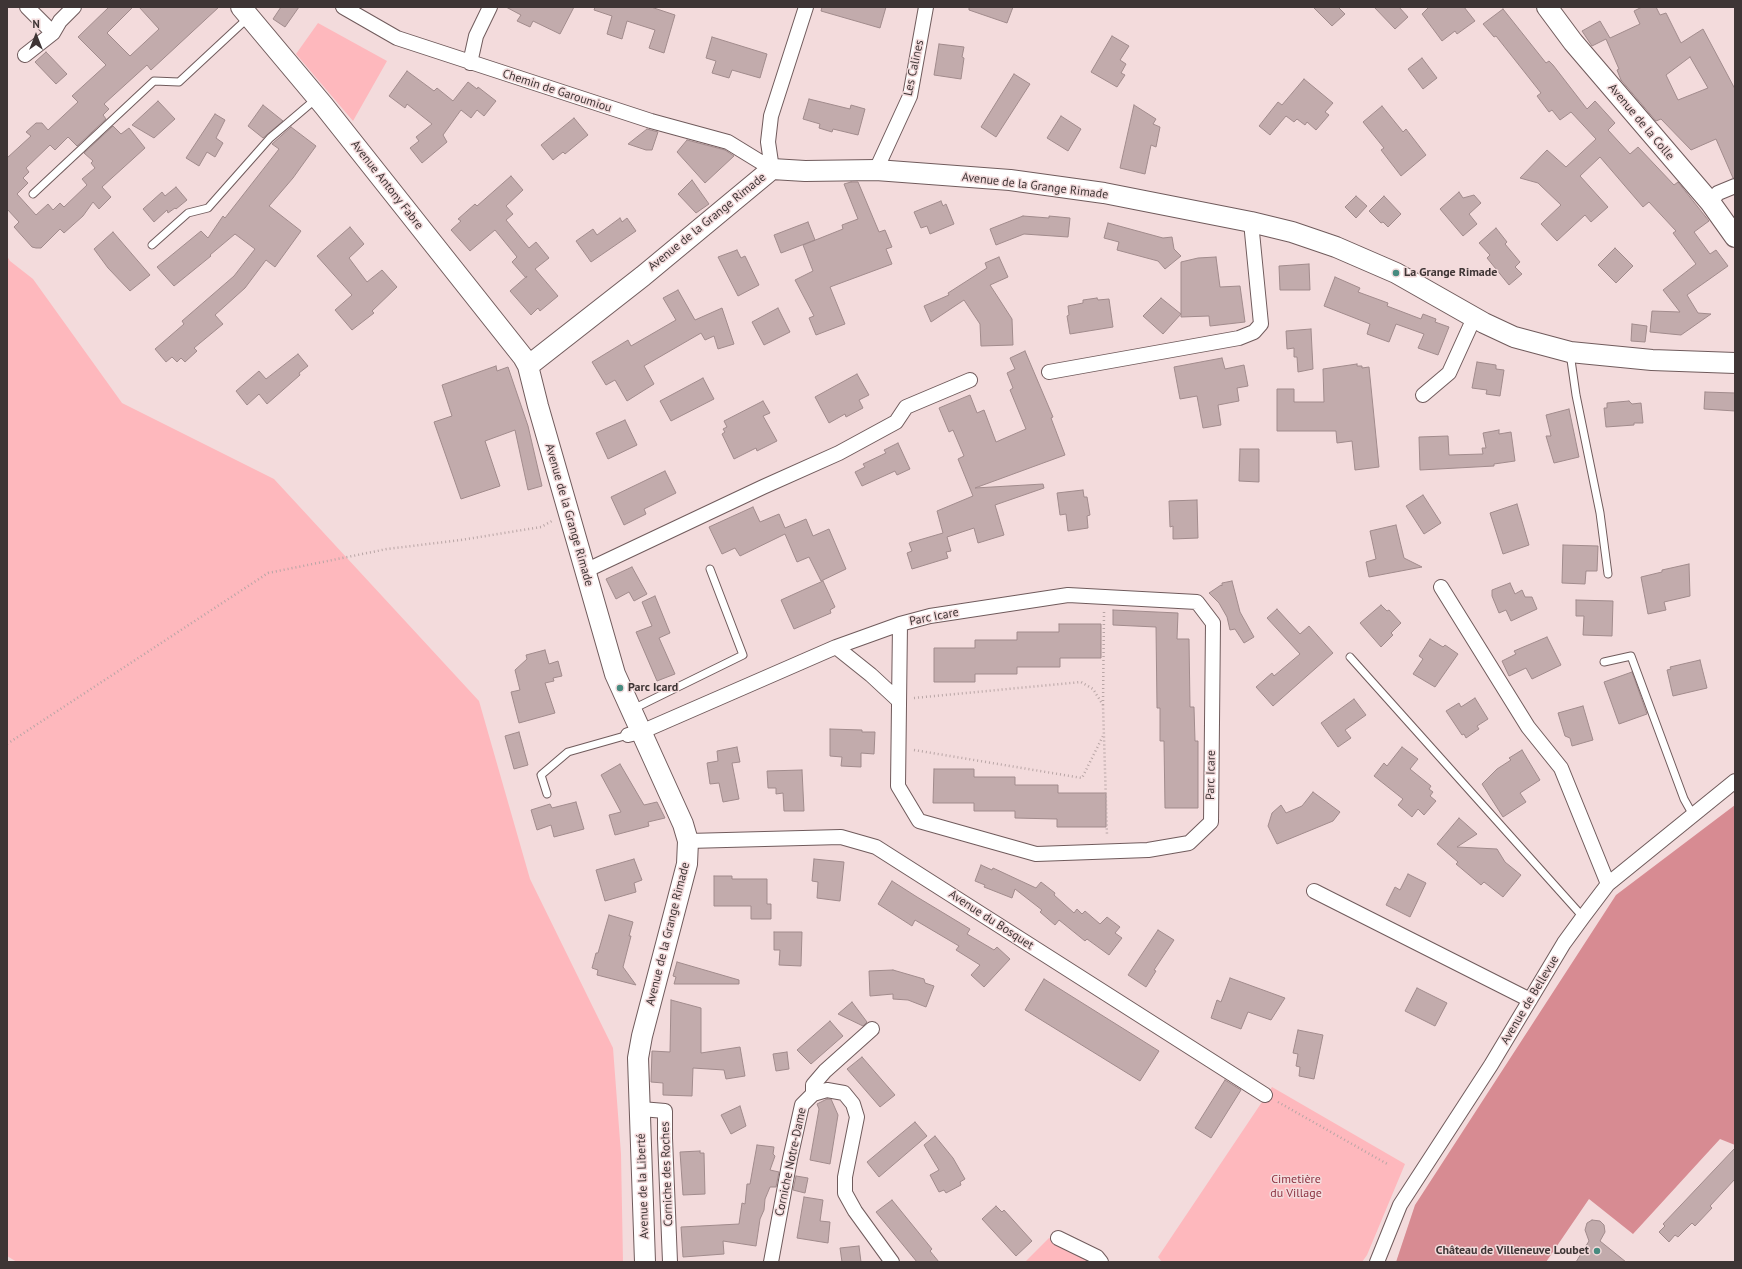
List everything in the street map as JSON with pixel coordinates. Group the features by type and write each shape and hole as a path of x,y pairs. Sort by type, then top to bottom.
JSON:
{"street":[{"path":"27,7 53,33"},
{"path":"25,55 53,33 60,21 74,7"},
{"path":"470,63 476,36 490,7"},
{"path":"772,169 768,142 771,116 806,7"},
{"name":"Les Calines","path":"876,170 910,96 926,7"},
{"name":"Chemin de Garoumiou","path":"347,8 397,38 651,121 728,142 772,169"},
{"name":"Avenue de la Colle","path":"1553,9 1573,42 1710,202 1735,237"},
{"name":"Avenue Antony Fabre","path":"245,12 317,98 523,357 528,366"},
{"name":"Avenue de la Grange Rimade","path":"641,1110 638,1058 642,1036 687,864 688,841 683,824 635,733 631,710 615,674 528,366 643,276 772,169 805,171 876,170 1017,181 1104,193 1251,222 1292,232 1336,247 1396,272 1474,318 1514,337 1570,352 1652,360 1735,363"},
{"path":"1710,202 1718,193 1735,186"},
{"path":"1049,372 1239,338 1254,332 1261,324 1251,222"},
{"path":"1422,394 1449,373 1474,318"},
{"path":"585,572 763,487 839,453 896,422 906,407 970,380"},
{"path":"1441,588 1528,727 1561,768 1608,884"},
{"name":"Parc Icare","path":"635,733 836,647 900,624 930,616 1068,595 1197,602 1213,623 1211,822 1189,843 1148,850 1036,854 919,821 898,786 900,624"},
{"path":"836,647 871,675 898,700"},
{"name":"Avenue de Bellevue","path":"1377,1262 1400,1205 1491,1064 1564,943 1583,917 1608,884 1735,781"},
{"name":"Avenue du Bosquet","path":"688,841 841,837 876,847 1265,1095"},
{"path":"1314,891 1530,1000"},
{"path":"813,1094 813,1085 825,1071 872,1030"},
{"name":"Corniche Notre-Dame","path":"771,1262 790,1159 802,1105 813,1094 827,1090 844,1093 853,1104 856,1117 845,1177 845,1193 855,1211 892,1262"},
{"name":"Avenue de la Liberté","path":"641,1110 645,1262"},
{"name":"Corniche des Roches","path":"641,1110 665,1111 664,1138 670,1262"},
{"path":"1058,1238 1097,1257 1101,1262"}],"lane":[{"path":"33,194 154,81 179,82 245,12"},
{"path":"152,245 188,213 208,208 270,138 317,98"},
{"path":"1570,352 1576,395 1600,513 1608,574"},
{"path":"631,710 743,655 710,569"},
{"path":"1604,662 1631,656 1684,799 1693,815"},
{"path":"1350,657 1583,917"},
{"path":"547,794 541,775 568,752 635,733"}],"path":[{"path":"7,744 268,573 387,549 461,540 541,527 556,519"},
{"path":"1104,597 1103,705 1108,852"},
{"path":"898,700 1081,682 1093,689 1103,705"},
{"path":"898,748 1082,778 1104,734"},
{"path":"1265,1095 1388,1165"}],"green space":[{"path":"318,23 387,61 353,121 296,54"},
{"path":"7,256 10,261 33,279 122,403 274,479 479,701 530,879 613,1048 621,1154 623,1262 17,1262 7,1256"},
{"name":"Cimetière du Village","path":"1272,1087 1405,1164 1367,1255 1362,1262 1162,1262 1158,1257"},
{"path":"1049,1238 1089,1257 1093,1262 1025,1262"}],"shaded area":[{"path":"1735,805 1735,1145 1720,1139 1633,1234 1589,1199 1546,1262 1396,1262 1415,1205 1616,895"}],"building":[{"path":"109,7 133,7 107,33 130,56 159,29 139,7 219,7 151,70 147,65 104,104 109,109 103,115 106,119 77,146 68,137 55,150 50,145 26,168 29,172 23,178 28,183 17,194 36,215 48,204 53,210 60,203 64,207 87,185 82,179 95,168 91,163 93,161 84,153 113,126 121,134 129,128 145,148 102,187 111,197 99,209 93,202 83,216 64,233 60,229 41,248 32,247 14,227 19,222 7,209 7,158 31,136 26,132 36,123 42,123 48,130 78,102 72,96 106,65 78,37"},
{"path":"281,7 299,7 285,27 273,19"},
{"path":"506,7 574,7 560,34 533,21 530,27 517,21 521,15"},
{"path":"595,7 651,7 675,15 664,53 649,48 655,30 627,21 622,39 607,34 612,16 594,10"},
{"path":"822,7 886,7 880,28 821,11"},
{"path":"969,7 1013,7 1007,23 969,10"},
{"path":"1313,7 1338,7 1345,14 1332,26"},
{"path":"1374,7 1399,7 1408,17 1395,29"},
{"path":"1429,7 1464,7 1475,21 1457,34 1455,31 1442,41 1422,14"},
{"path":"1642,7 1656,7 1660,15 1666,13 1681,43 1703,29 1735,89 1735,178 1733,178 1716,139 1691,150 1661,119 1656,121 1621,80 1617,70 1619,69 1606,39 1592,46 1582,31 1600,21 1610,38 1640,24 1634,11","holes":["1690,57 1708,88 1678,100 1666,75"]},
{"path":"1503,9 1546,63 1549,61 1553,65 1587,109 1595,101 1615,123 1608,130 1630,154 1638,147 1674,185 1678,182 1709,221 1694,232 1710,254 1716,250 1728,266 1687,295 1698,313 1711,314 1681,335 1650,332 1652,311 1680,312 1663,290 1696,264 1673,233 1676,231 1649,202 1643,207 1600,157 1580,176 1608,207 1591,222 1585,215 1557,241 1541,224 1561,205 1538,183 1520,178 1547,150 1566,167 1596,139 1571,112 1560,120 1552,110 1549,112 1537,96 1541,93 1496,36 1494,37 1483,24"},
{"path":"1112,36 1129,46 1120,60 1126,64 1121,73 1125,75 1117,87 1091,72"},
{"path":"712,37 767,54 760,78 732,70 729,78 712,73 716,61 706,58"},
{"path":"939,44 964,47 961,79 934,75"},
{"path":"46,52 67,74 56,84 35,62"},
{"path":"1422,58 1437,78 1423,89 1408,69"},
{"path":"407,71 434,91 437,88 453,101 468,82 477,89 478,87 496,101 484,116 477,110 471,118 461,110 443,135 447,142 422,163 410,148 419,141 416,137 432,124 407,104 405,108 389,96"},
{"path":"1014,74 1030,84 996,137 981,127"},
{"path":"1304,79 1333,103 1325,112 1329,115 1316,130 1307,122 1305,125 1297,119 1294,122 1286,116 1270,135 1259,126 1278,102 1282,105"},
{"path":"809,99 850,109 851,105 865,109 858,135 833,129 832,132 819,128 820,124 803,119"},
{"path":"158,101 175,119 154,138 132,125"},
{"path":"263,105 283,121 263,138 248,126"},
{"path":"1134,105 1156,119 1153,124 1160,127 1156,147 1151,145 1145,174 1120,168"},
{"path":"1382,106 1403,132 1406,129 1426,155 1401,176 1381,150 1384,148 1363,122"},
{"path":"215,114 225,120 216,138 223,143 215,157 207,152 199,166 186,158"},
{"path":"1061,116 1081,129 1068,151 1047,138"},
{"path":"574,118 588,135 565,154 563,152 553,160 541,145"},
{"path":"291,127 316,146 293,178 269,206 301,231 275,267 266,260 245,288 215,315 223,324 194,348 197,351 185,362 181,358 177,362 172,357 166,362 155,349 184,324 182,321 234,276 255,249 235,234 174,286 157,267 201,231 208,238 223,216 225,218 279,149 272,144"},
{"path":"647,129 658,132 652,150 646,150 628,144"},
{"path":"687,140 725,150 734,156 705,183 677,152"},
{"path":"511,176 523,190 506,206 513,214 506,220 529,248 536,242 549,258 535,269 558,296 540,311 538,308 531,315 510,291 525,277 512,262 517,257 495,230 470,251 451,230 461,221 458,219 475,204 477,206"},
{"path":"692,180 709,204 696,213 678,194"},
{"path":"858,182 879,232 885,230 892,247 886,249 892,264 830,287 845,324 816,335 809,318 814,316 795,280 813,271 803,245 843,229 842,225 858,219 844,184"},
{"path":"176,187 187,200 176,209 175,208 168,213 167,210 154,222 143,209 162,192 165,196"},
{"path":"1459,192 1463,198 1474,195 1481,203 1469,214 1477,224 1463,236 1440,209"},
{"path":"1356,196 1367,206 1356,218 1345,207"},
{"path":"1384,196 1401,214 1388,227 1383,222 1381,223 1369,211"},
{"path":"941,201 943,206 946,204 954,224 930,234 927,226 921,228 914,212"},
{"path":"1023,216 1070,218 1068,237 1024,234 996,245 990,229"},
{"path":"620,218 622,222 627,218 636,231 591,262 576,241 593,229 597,235"},
{"path":"808,222 815,240 781,253 774,235"},
{"path":"1108,223 1163,238 1172,237 1174,249 1181,256 1165,269 1158,261 1117,250 1119,242 1104,238"},
{"path":"350,227 364,244 349,258 367,282 382,270 397,287 372,311 374,313 352,330 335,310 352,295 317,256"},
{"path":"1496,228 1507,242 1505,244 1520,262 1515,267 1522,274 1509,285 1487,258 1490,255 1479,243"},
{"path":"113,232 150,275 130,291 108,268 94,249"},
{"path":"1615,248 1633,266 1616,283 1598,265"},
{"path":"737,250 741,258 745,256 759,285 738,296 718,257"},
{"path":"999,257 1008,277 990,285 1012,319 1013,345 981,346 980,324 964,300 931,322 924,306 949,295 948,293 987,268 985,263"},
{"path":"1216,257 1220,287 1240,286 1245,322 1210,326 1209,316 1181,317 1181,262 1198,258"},
{"path":"1309,264 1310,290 1280,290 1279,266"},
{"path":"1335,277 1360,288 1358,292 1388,303 1387,306 1421,319 1423,314 1436,319 1435,322 1449,327 1438,355 1418,348 1424,334 1396,324 1389,342 1367,334 1370,324 1324,306"},
{"path":"678,290 695,320 722,308 734,344 718,349 714,336 705,340 701,333 644,366 654,384 627,401 615,380 606,385 592,362 628,340 631,346 676,320 663,298"},
{"path":"1097,298 1098,300 1109,299 1113,327 1070,334 1067,316 1069,315 1068,306 1083,303 1083,300"},
{"path":"1161,298 1181,314 1163,334 1143,316"},
{"path":"778,308 790,332 764,345 752,322"},
{"path":"1632,324 1647,326 1645,342 1631,341"},
{"path":"1311,329 1313,369 1298,372 1297,357 1294,357 1294,348 1287,349 1286,331"},
{"path":"1025,351 1053,417 1051,418 1065,455 975,488 1043,484 1044,488 995,505 1004,535 978,543 974,528 947,537 951,551 946,552 948,558 912,569 907,553 912,551 909,543 943,533 937,511 973,496 958,459 964,456 953,430 949,432 939,408 970,395 977,413 984,410 996,442 1026,429 1010,390 1013,388 1007,373 1015,369 1010,358"},
{"path":"298,354 308,366 267,404 259,394 247,405 236,391 259,371 266,379"},
{"path":"1222,358 1225,369 1244,365 1248,386 1237,388 1239,401 1218,405 1221,425 1203,428 1197,396 1180,399 1174,367"},
{"path":"1477,362 1496,365 1496,369 1504,370 1500,396 1486,394 1487,390 1472,388"},
{"path":"1357,364 1357,366 1362,366 1362,368 1369,367 1379,467 1355,470 1352,441 1337,443 1336,431 1277,431 1277,389 1294,389 1294,402 1324,402 1323,369"},
{"path":"496,366 497,371 508,367 528,426 542,486 528,490 515,430 485,441 500,486 461,499 434,422 452,416 442,385"},
{"path":"857,374 869,395 859,400 863,408 846,417 845,414 829,423 815,397"},
{"path":"703,378 714,399 671,421 660,401"},
{"path":"1705,392 1735,393 1735,411 1704,409"},
{"path":"763,401 770,413 763,416 777,441 757,451 756,448 734,459 722,434 725,432 723,429 727,427 724,421"},
{"path":"1629,401 1632,404 1641,403 1643,423 1606,427 1604,408 1607,408 1607,403"},
{"path":"1569,409 1579,457 1554,463 1546,436 1551,436 1546,415"},
{"path":"625,420 637,445 608,459 596,433"},
{"path":"1499,430 1499,434 1511,432 1515,461 1494,464 1494,466 1420,470 1419,437 1448,436 1449,455 1483,454 1482,448 1486,448 1483,433"},
{"path":"898,443 910,469 897,475 895,471 862,486 855,472 865,467 863,464 886,453 884,450"},
{"path":"1240,449 1259,449 1259,482 1239,481"},
{"path":"665,471 676,493 644,509 646,514 624,525 611,497"},
{"path":"1083,490 1084,497 1087,497 1090,515 1087,516 1088,528 1068,531 1066,514 1060,515 1057,493"},
{"path":"1423,495 1441,523 1424,534 1406,506"},
{"path":"1197,500 1198,538 1173,539 1173,526 1170,527 1169,501"},
{"path":"1517,504 1529,545 1503,554 1490,513"},
{"path":"753,507 760,522 779,514 785,528 806,519 813,536 829,529 846,569 821,581 809,557 797,562 785,534 740,556 735,548 722,554 709,527"},
{"path":"1396,525 1404,558 1422,567 1369,577 1366,562 1376,559 1370,531"},
{"path":"1563,545 1598,546 1597,571 1586,571 1585,584 1562,583"},
{"path":"1689,564 1690,596 1664,602 1666,610 1648,614 1641,577 1662,572 1662,570"},
{"path":"632,567 647,594 634,601 629,592 616,599 606,579"},
{"path":"823,581 835,607 830,610 831,613 794,629 781,600"},
{"path":"1232,581 1240,612 1254,637 1244,643 1235,629 1230,630 1227,617 1219,603 1209,593 1221,585 1222,586 1222,583"},
{"path":"1510,583 1515,594 1522,590 1525,597 1532,597 1537,609 1511,621 1506,610 1499,613 1492,596 1492,590"},
{"path":"655,596 670,633 659,638 675,674 657,681 636,632 652,626 642,602"},
{"path":"1576,600 1613,601 1612,636 1583,635 1584,616 1576,616"},
{"path":"1381,605 1387,611 1389,610 1401,623 1391,633 1393,635 1381,647 1360,623"},
{"path":"1277,609 1300,634 1309,626 1333,653 1273,706 1256,687 1272,673 1274,676 1300,654 1267,618"},
{"path":"1113,610 1178,613 1177,639 1189,639 1190,707 1194,707 1195,741 1198,741 1198,808 1165,808 1164,741 1160,741 1160,708 1157,708 1156,627 1113,625"},
{"path":"1059,624 1101,624 1101,658 1060,658 1060,667 1017,667 1017,674 975,674 975,682 934,682 934,648 975,648 975,640 1017,640 1017,632 1059,632"},
{"path":"1547,637 1561,665 1532,679 1526,668 1509,676 1502,661 1516,654 1514,651"},
{"path":"1430,639 1443,647 1445,645 1458,654 1435,687 1413,674 1423,659 1419,656"},
{"path":"545,650 549,664 558,661 562,676 553,678 554,681 545,683 555,713 519,723 511,692 520,690 515,670 527,659 526,655"},
{"path":"1700,660 1707,688 1673,696 1667,670 1671,669 1670,667"},
{"path":"1632,672 1647,714 1619,724 1604,682"},
{"path":"1475,698 1488,719 1477,726 1479,729 1466,738 1464,734 1462,735 1446,711 1459,703 1461,707"},
{"path":"1354,699 1366,715 1345,730 1351,738 1338,747 1321,723"},
{"path":"1583,706 1593,740 1572,746 1570,738 1565,736 1558,713"},
{"path":"830,729 875,732 874,754 861,753 861,767 841,766 842,757 830,756"},
{"path":"519,732 528,765 514,769 505,736"},
{"path":"737,747 740,762 732,763 739,799 723,802 719,783 710,784 707,763 718,761 717,751"},
{"path":"1402,747 1418,759 1410,769 1431,786 1429,789 1433,792 1430,796 1436,801 1424,815 1418,809 1412,817 1398,805 1403,799 1374,776 1384,763 1387,766"},
{"path":"1522,750 1540,780 1520,793 1526,802 1503,817 1482,784 1497,769 1511,760 1509,758"},
{"path":"620,764 644,805 657,802 665,818 648,822 649,826 615,835 609,815 621,812 601,775"},
{"path":"934,769 974,769 974,777 1015,777 1015,785 1058,785 1058,793 1106,793 1106,827 1057,827 1057,819 1015,818 1015,811 974,811 974,803 933,803"},
{"path":"802,770 804,811 784,811 783,793 776,794 776,788 768,788 767,771"},
{"path":"1313,792 1340,812 1333,821 1277,844 1268,826 1272,813 1281,805 1286,813 1302,806"},
{"path":"576,802 584,829 554,837 551,825 537,830 531,810 550,804 552,808"},
{"path":"1459,818 1477,834 1457,847 1497,849 1505,862 1521,875 1503,897 1484,882 1481,885 1456,864 1458,862 1437,844"},
{"path":"634,859 642,880 634,883 636,892 605,901 596,870"},
{"path":"814,859 844,862 840,901 817,898 818,882 812,881"},
{"path":"981,865 992,870 993,868 1036,888 1041,882 1055,893 1054,895 1074,913 1077,909 1082,914 1085,911 1100,924 1107,917 1120,927 1115,933 1122,938 1109,955 1087,939 1085,941 1059,920 1055,925 1040,912 1042,910 1015,889 1012,898 984,887 985,885 975,881"},
{"path":"1408,874 1426,883 1410,917 1386,905 1395,887 1400,890"},
{"path":"714,876 732,876 732,879 767,879 767,904 771,904 771,919 751,919 751,906 714,906"},
{"path":"892,881 970,929 967,934 994,950 997,947 1010,959 984,987 971,975 980,965 956,950 959,946 915,920 912,926 878,904"},
{"path":"609,915 633,922 623,967 636,985 597,975 598,970 592,968"},
{"path":"1158,930 1174,940 1154,970 1156,971 1146,987 1128,975"},
{"path":"774,932 802,932 801,966 779,965 780,950 774,950"},
{"path":"677,962 739,980 739,984 674,984 676,977 673,976"},
{"path":"893,970 924,979 925,983 934,986 926,1007 908,1000 893,999 893,994 870,996 869,971"},
{"path":"1230,978 1285,998 1271,1020 1248,1012 1241,1029 1211,1018 1217,1000 1221,1002"},
{"path":"1044,979 1159,1051 1140,1081 1025,1010"},
{"path":"1417,988 1447,1003 1435,1026 1405,1011"},
{"path":"671,1000 701,1008 701,1053 740,1047 745,1076 726,1079 724,1070 693,1068 692,1096 663,1095 663,1083 651,1082 652,1051 670,1052"},
{"path":"852,1002 867,1022 863,1026 838,1014"},
{"path":"830,1021 843,1036 811,1064 797,1050"},
{"path":"1298,1030 1323,1035 1314,1079 1299,1076 1300,1067 1296,1066 1298,1054 1293,1053"},
{"path":"787,1052 789,1069 776,1071 773,1054"},
{"path":"862,1057 895,1095 880,1107 847,1069"},
{"path":"1225,1080 1241,1090 1211,1138 1195,1128"},
{"path":"827,1099 831,1099 838,1115 830,1164 810,1160 819,1109 817,1104"},
{"path":"740,1106 746,1126 731,1134 721,1115"},
{"path":"915,1122 927,1136 879,1177 867,1162"},
{"path":"935,1136 953,1158 965,1179 960,1182 961,1185 946,1193 944,1190 939,1192 930,1175 939,1170 924,1145"},
{"path":"757,1145 774,1147 773,1154 775,1156 770,1170 779,1172 776,1187 770,1187 765,1199 756,1246 723,1241 724,1254 683,1257 681,1227 739,1224 742,1203 745,1204 747,1184 750,1184"},
{"path":"1735,1148 1735,1179 1710,1206 1712,1208 1695,1226 1692,1223 1678,1237 1675,1235 1669,1242 1659,1232 1665,1226 1663,1224"},
{"path":"700,1151 700,1153 704,1153 705,1194 683,1195 680,1152"},
{"path":"796,1176 808,1178 805,1193 793,1190"},
{"path":"804,1197 823,1200 820,1221 830,1222 828,1243 797,1238"},
{"path":"892,1200 932,1249 930,1251 939,1262 917,1262 876,1212"},
{"path":"996,1206 1002,1212 1004,1210 1032,1241 1016,1256 982,1219"},
{"name":"Château de Villeneuve Loubet","path":"1592,1220 1600,1221 1604,1225 1605,1232 1600,1241 1626,1262 1576,1262 1589,1241 1585,1230 1587,1223"},
{"path":"859,1246 861,1262 842,1262 840,1248"}],"place":[{"name":"La Grange Rimade","path":"1396,273"},
{"name":"Parc Icard","path":"620,688"},
{"name":"Château de Villeneuve Loubet","path":"1597,1251"}]}
